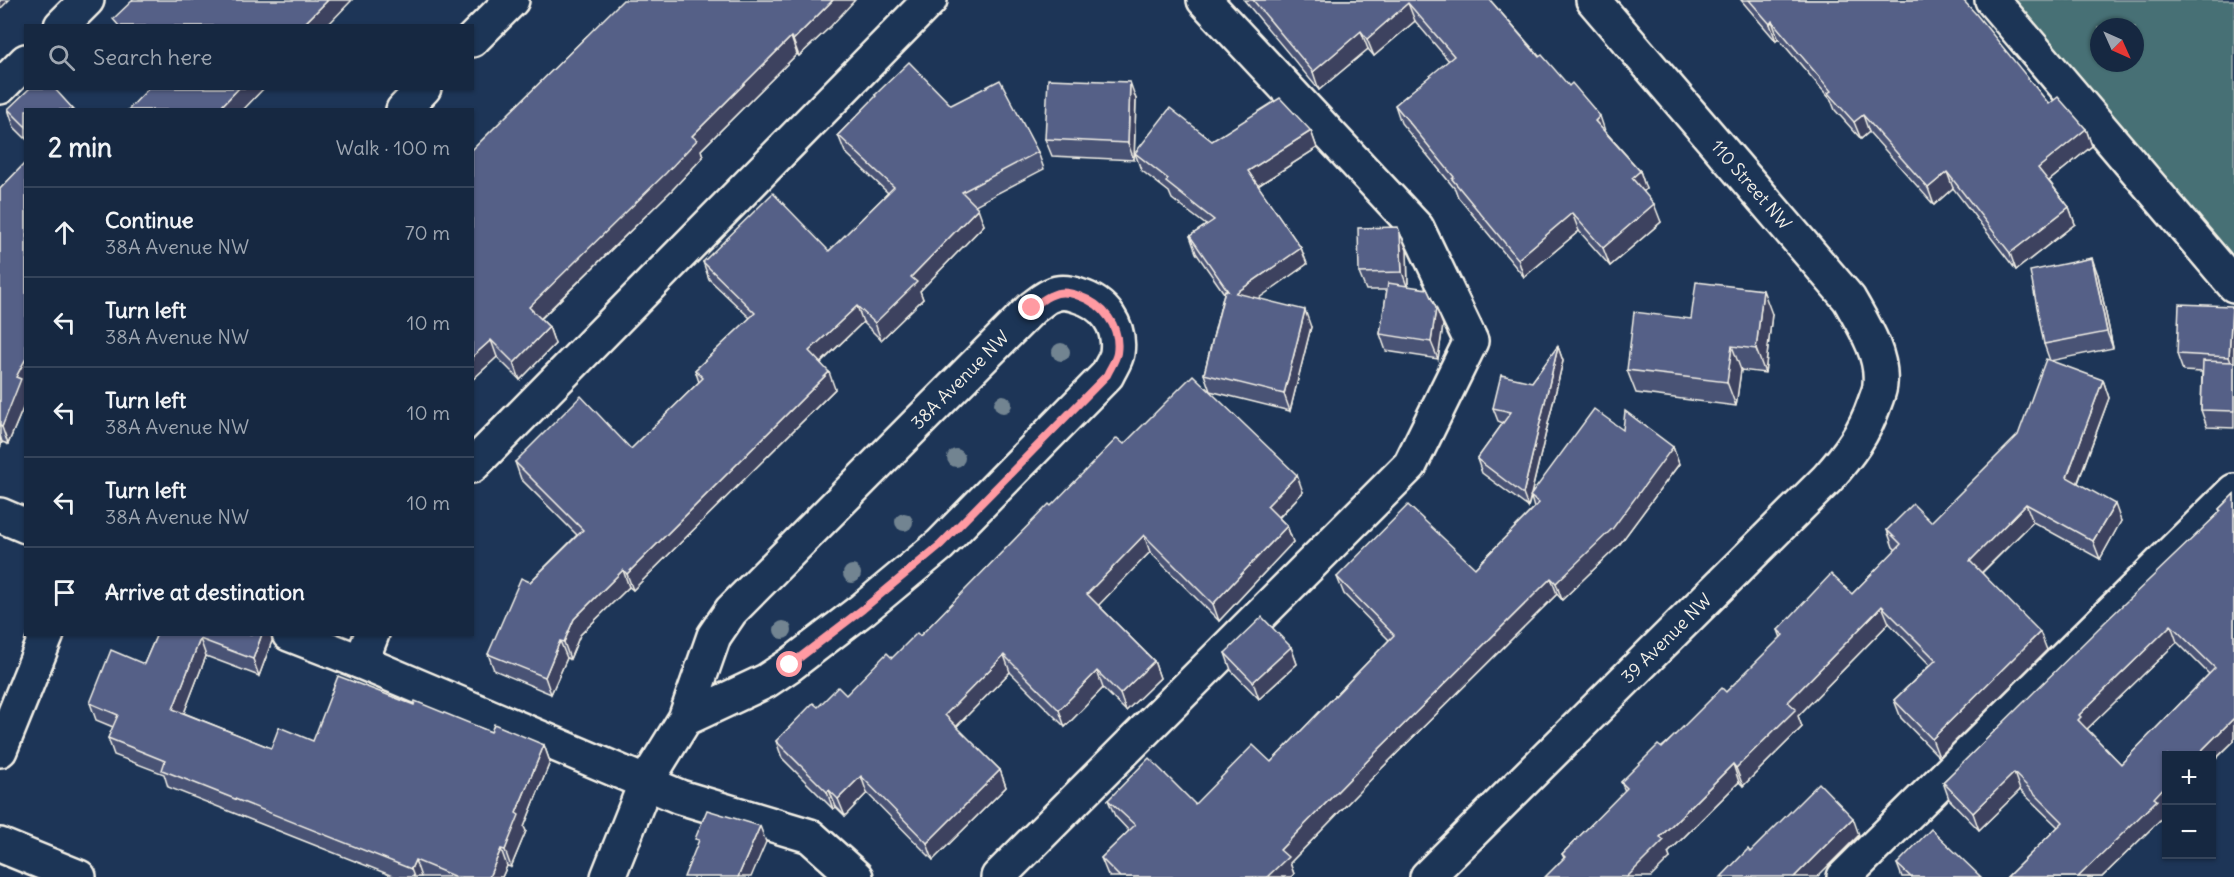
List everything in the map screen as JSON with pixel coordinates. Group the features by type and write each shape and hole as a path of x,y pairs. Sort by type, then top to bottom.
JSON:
{"street":[{"path":"63,24 87,0"},
{"path":"474,38 512,0"},
{"path":"474,464 930,0"},
{"path":"998,877 1410,465 1471,341 1417,228 1204,0"},
{"name":"110 Street NW","path":"1593,0 1849,299 1867,330 1877,357 1881,385"},
{"path":"1992,0 2234,285"},
{"path":"0,87 24,63"},
{"path":"405,108 422,90"},
{"name":"38A Avenue NW","path":"608,877 646,782 685,719 714,636 731,611 1032,308 1052,294 1069,292 1090,299 1104,309 1112,321 1117,354 1107,375 940,545 863,609 790,665 766,681 685,719"},
{"name":"39 Avenue NW","path":"1427,877 1827,479 1853,449 1869,419 1881,385"},
{"path":"1844,877 2234,490"},
{"path":"0,515 24,525"},
{"path":"0,750 46,636"},
{"path":"300,636 367,648 646,782 680,796 810,836 856,877"},
{"path":"0,845 79,877"}],"green space":[{"path":"2008,0 2234,0 2234,264"}],"building":[{"path":"133,0 328,0 304,24 117,24 113,19"},
{"path":"623,0 833,0 793,40 791,37 692,136 697,140 666,173 529,307 549,327 514,363 491,340 474,355 474,148"},
{"path":"1253,0 1490,0 1539,57 1542,55 1569,86 1572,83 1600,116 1595,121 1640,171 1632,178 1654,204 1603,248 1572,213 1518,259 1395,105 1454,56 1408,3 1367,39 1361,31 1313,72"},
{"path":"1749,0 1963,0 2049,104 2058,97 2086,129 2038,168 2069,207 2010,253 1947,172 1928,188 1863,115 1854,122 1828,93 1831,91 1772,21 1770,24"},
{"path":"909,62 951,105 1000,80 1038,152 962,192 978,208 911,277 917,282 875,323 857,306 809,351 829,372 627,574 623,570 574,619 564,642 560,641 545,677 488,654 521,578 530,582 583,530 515,462 581,396 631,449 703,378 695,370 755,313 703,262 773,193 829,251 894,187 838,135"},
{"path":"1048,79 1130,82 1128,143 1045,139"},
{"path":"28,90 56,90 72,108 24,108 24,125 8,109"},
{"path":"147,90 237,90 220,108 130,108"},
{"path":"1280,98 1311,131 1248,171 1301,248 1236,293 1305,310 1284,394 1204,374 1225,290 1228,291 1190,236 1214,220 1166,182 1168,179 1135,153 1170,108 1212,141"},
{"path":"24,164 24,362 16,377 21,379 2,427 0,426 0,189"},
{"path":"1398,227 1402,272 1359,273 1358,228"},
{"path":"2092,258 2107,332 2044,344 2030,271"},
{"path":"1696,282 1763,290 1756,349 1732,346 1727,382 1627,370 1634,312 1691,319"},
{"path":"1388,283 1427,289 1436,308 1431,342 1380,334"},
{"path":"2179,304 2232,306 2229,357 2177,354"},
{"path":"1557,347 1523,494 1477,459 1511,412 1493,408 1501,375 1532,382"},
{"path":"2046,359 2103,380 2067,477 2115,504 2093,541 2026,504 1970,561 2040,632 1932,739 1894,700 1936,660 1882,606 1788,702 1796,709 1736,768 1733,764 1660,837 1664,840 1627,877 1545,877 1565,857 1562,854 1627,788 1621,782 1658,745 1662,748 1722,688 1726,692 1783,635 1778,630 1831,574 1852,594 1901,544 1887,530 1913,504 1931,522 2018,435"},
{"path":"2203,361 2234,362 2234,411 2201,410"},
{"path":"1193,375 1297,475 1267,506 1287,526 1213,604 1144,535 1087,594 1154,661 1120,694 1097,671 1059,710 1004,655 945,715 1000,770 927,843 861,776 838,799 829,790 827,792 776,741 813,703 818,707 838,687 846,695 887,653 892,658 917,633 920,636 1117,438 1124,444"},
{"path":"1594,409 1623,430 1625,411 1673,447 1613,528 1556,583 1551,578 1376,752 1280,850 1288,857 1267,877 1120,877 1101,858 1135,825 1108,800 1149,758 1195,804 1253,745 1271,762 1394,635 1337,577 1408,505 1475,568 1539,503 1530,496"},
{"path":"2234,494 2234,718 2201,751 2162,751 2162,789 2154,798 2157,800 2078,877 2007,877 2063,822 2014,773 1973,813 1943,782 2221,511 2219,509","holes":["2171,625 2215,668 2121,764 2078,720 2081,717 2079,715"]},
{"path":"1262,617 1291,647 1253,682 1225,653"},
{"path":"156,636 261,636 253,659 200,639 173,709 271,748 279,727 313,741 338,676 414,705 415,701 491,732 494,724 544,745 516,813 519,815 505,850 501,849 489,877 456,877 415,860 411,869 162,770 165,761 108,738 118,715 90,703 111,650 144,664"},
{"path":"1819,783 1853,818 1794,877 1721,877 1748,849 1750,852"},
{"path":"707,810 760,826 738,877 684,877 699,840 695,839"},
{"path":"1931,829 1981,877 1911,877 1897,864"}],"route":[{"path":"790,665 863,609 940,545 1107,375 1117,354 1112,321 1104,309 1090,299 1069,292 1052,294 1032,308"}]}
